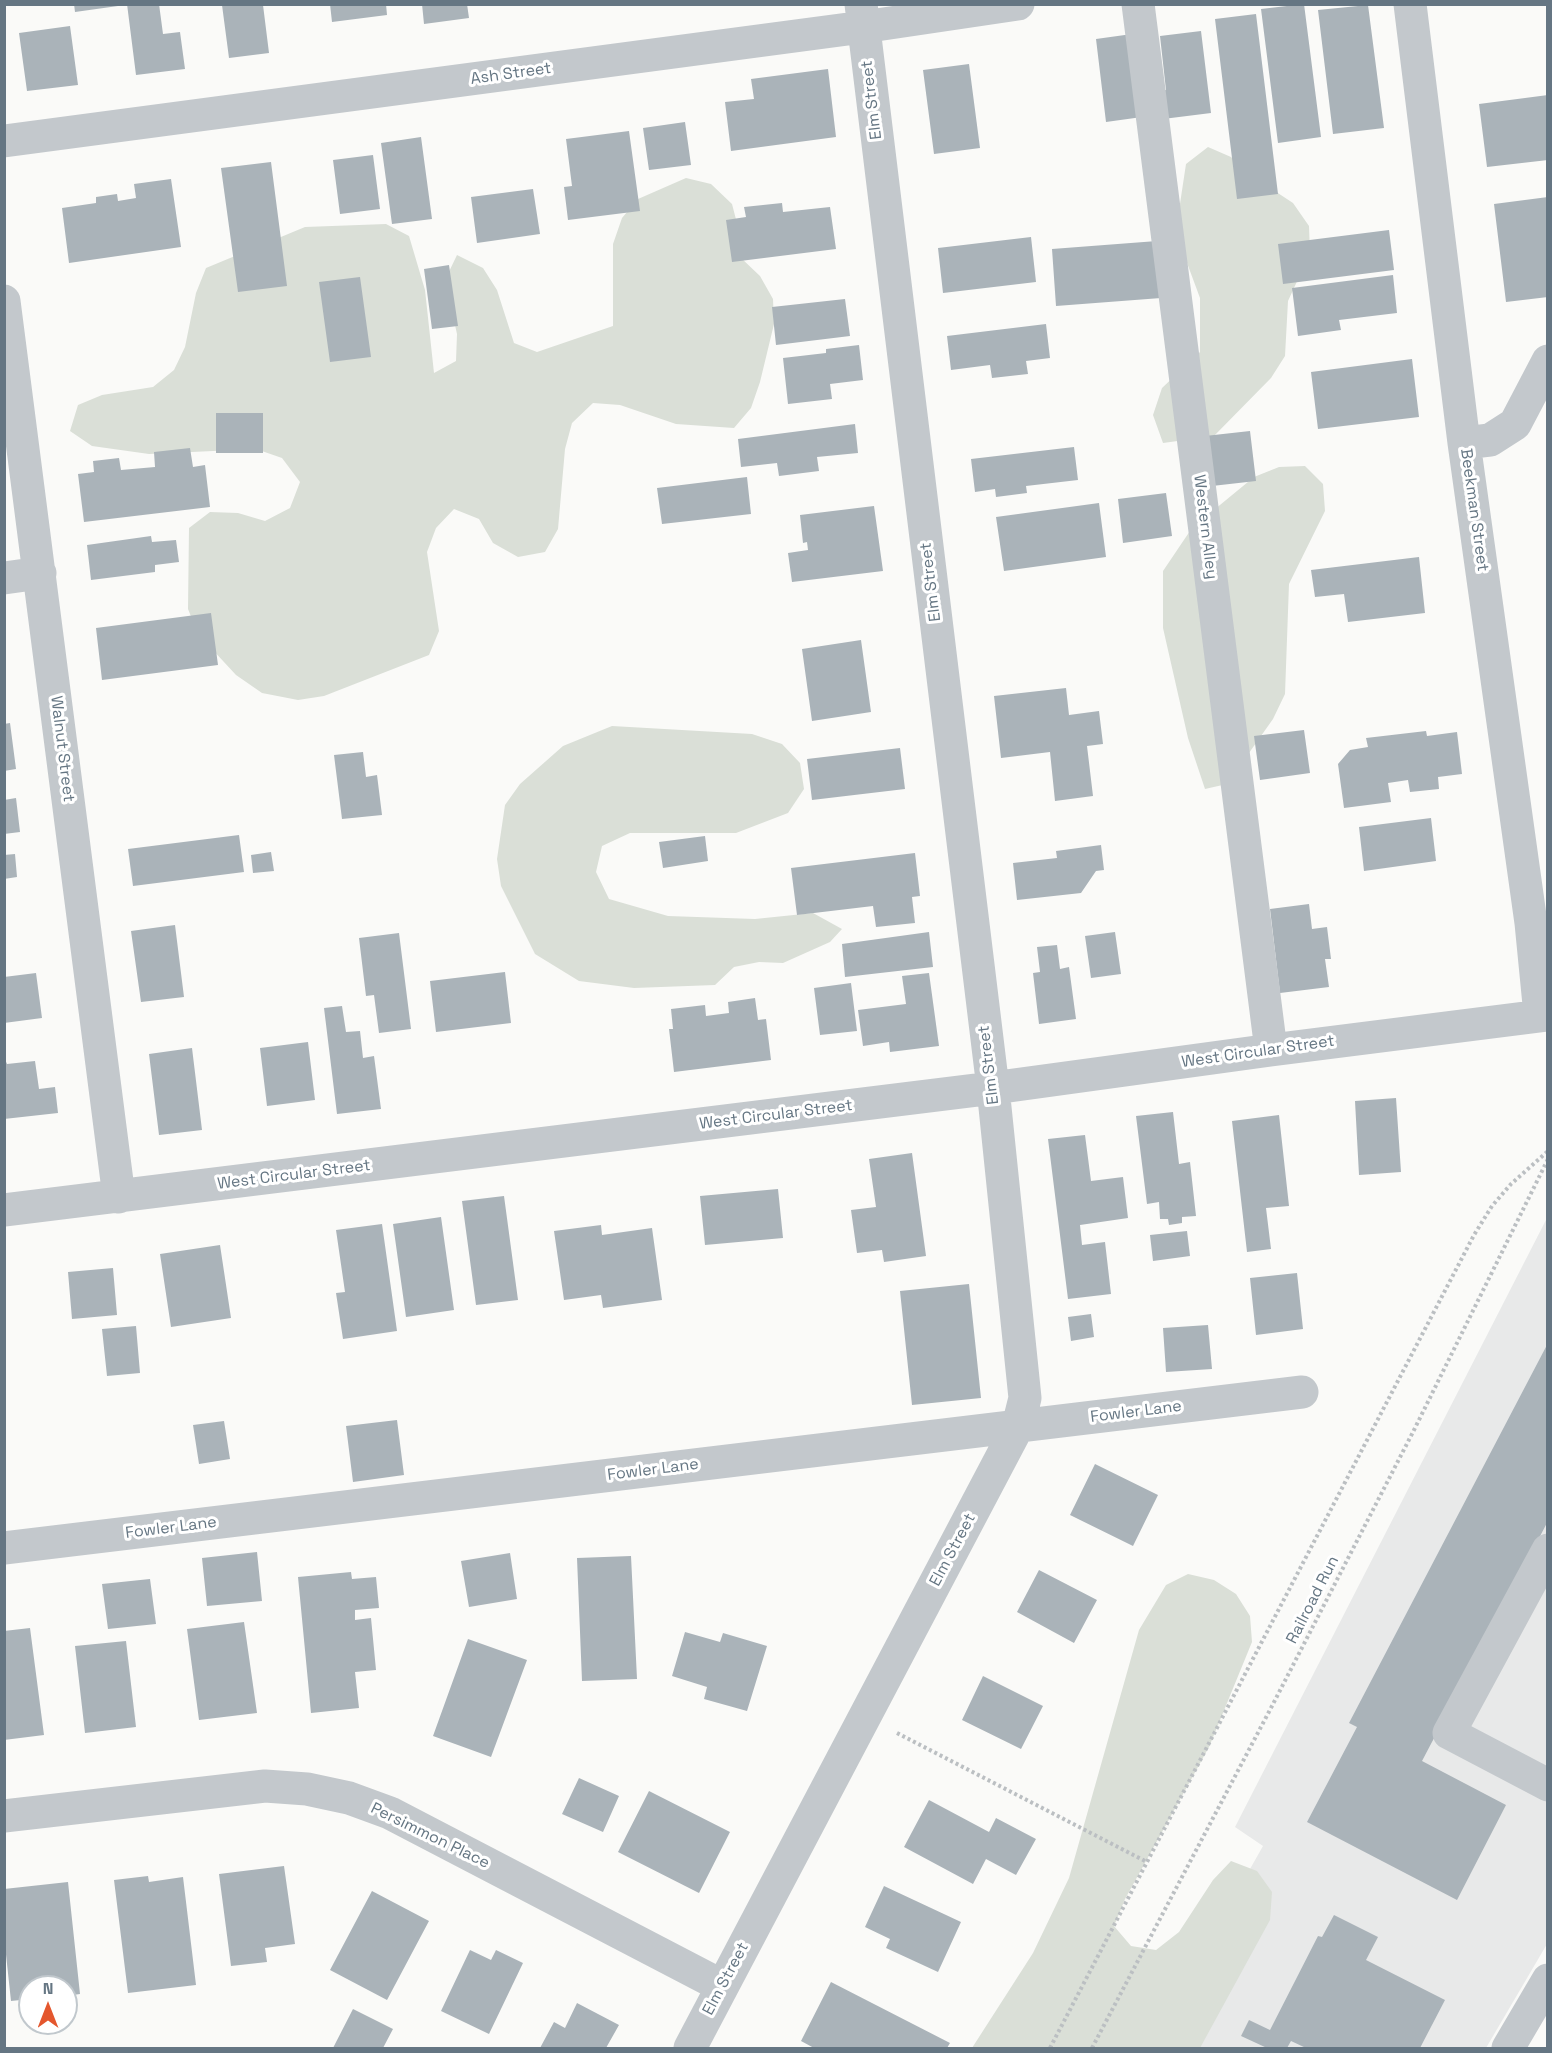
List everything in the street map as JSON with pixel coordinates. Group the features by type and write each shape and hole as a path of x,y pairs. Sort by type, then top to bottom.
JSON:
{"street":[{"name":"Ash Street","path":"4,141 862,16 1018,4"},
{"name":"Western Alley","path":"1138,4 1271,1050"},
{"name":"Beekman Street","path":"1410,4 1464,444 1544,1015"},
{"name":"Elm Street","path":"690,2049 1018,1426 1025,1398 993,1088 862,16"},
{"name":"Walnut Street","path":"4,301 119,1197"},
{"path":"1464,444 1490,440 1515,424 1548,361"},
{"path":"4,578 40,573"},
{"path":"1531,923 1548,891"},
{"name":"West Circular Street","path":"4,1210 993,1088 1544,1015"},
{"name":"Fowler Lane","path":"4,1548 1302,1392"},
{"path":"1548,1550 1535,1604 1449,1733 1548,1785"},
{"name":"Persimmon Place","path":"4,1816 265,1786 308,1789 350,1798 390,1813 722,1986"},
{"path":"1508,2049 1548,1980"}],"path":[{"path":"1050,2049 1474,1235 1492,1206 1511,1184 1548,1151"},
{"name":"Railroad Run","path":"1092,2049 1413,1432 1548,1159"},
{"path":"888,1728 1147,1862"}],"shaded area":[{"path":"1208,147 1231,157 1249,174 1293,203 1309,226 1310,253 1288,301 1285,356 1271,378 1214,436 1163,443 1153,415 1162,388 1200,352 1200,298 1180,244 1178,217 1186,164"},
{"path":"686,178 711,184 732,204 739,231 740,257 760,276 773,299 774,324 760,382 751,408 734,428 676,424 620,405 593,403 572,423 565,449 558,529 545,552 518,557 493,543 479,519 454,509 436,528 427,552 439,631 429,655 324,696 298,700 262,693 236,675 198,634 188,609 189,528 210,512 238,513 265,521 290,508 300,482 282,458 256,449 149,454 92,446 70,431 78,405 102,395 153,387 174,370 185,347 196,293 206,268 305,227 386,224 409,236 425,290 434,373 456,361 457,334 445,280 457,255 483,268 497,290 514,343 537,352 613,326 613,244 622,218 638,199"},
{"path":"1305,466 1323,484 1325,511 1289,584 1285,694 1273,719 1227,784 1205,789 1188,738 1163,628 1163,571 1192,528 1254,477 1279,467"},
{"path":"612,726 752,734 782,744 800,763 804,789 788,813 736,833 630,833 602,846 596,872 609,899 668,916 755,919 813,913 842,929 830,942 783,963 759,962 734,967 715,985 634,988 579,981 535,954 501,886 497,859 505,805 520,784 563,746"},
{"path":"1547,1218 1547,1944 1486,2048 1149,2048 1263,1846 1235,1827"},
{"path":"1188,1574 1214,1580 1236,1594 1250,1616 1252,1642 1209,1747 1125,1899 1114,1926 1131,1946 1156,1950 1179,1932 1213,1880 1231,1861 1257,1871 1272,1892 1270,1920 1200,2048 972,2048 1033,1953 1069,1878 1139,1630 1166,1585"}],"building":[{"path":"74,4 118,4 118,6 75,12"},
{"path":"127,4 159,4 163,34 180,32 185,69 136,75"},
{"path":"330,4 386,4 387,15 332,22"},
{"path":"422,4 467,4 469,18 424,24"},
{"path":"1304,4 1321,137 1278,143 1261,9"},
{"path":"222,5 263,5 269,53 229,58"},
{"path":"1368,5 1384,128 1333,134 1318,10"},
{"path":"1256,14 1278,194 1237,199 1215,19"},
{"path":"70,26 78,85 27,91 19,33"},
{"path":"1201,31 1211,113 1163,119 1159,91 1166,90 1160,36"},
{"path":"1132,34 1142,117 1106,122 1096,39"},
{"path":"969,64 980,148 934,154 923,70"},
{"path":"828,69 836,137 731,151 725,102 754,99 751,79"},
{"path":"1548,95 1548,160 1487,167 1479,104"},
{"path":"685,122 691,165 649,170 643,128"},
{"path":"629,131 640,211 568,220 564,187 572,186 566,139"},
{"path":"421,137 432,219 392,224 381,143"},
{"path":"373,155 380,209 340,214 333,160"},
{"path":"271,162 287,286 238,292 221,168"},
{"path":"171,179 181,247 69,263 62,208 96,203 96,197 117,194 118,201 136,198 134,184"},
{"path":"533,189 540,234 477,243 471,197"},
{"path":"1548,197 1548,297 1506,302 1494,204"},
{"path":"782,203 783,212 830,207 836,249 732,262 726,220 746,217 744,207"},
{"path":"1389,230 1394,270 1283,284 1278,244"},
{"path":"1031,237 1036,282 943,293 938,248"},
{"path":"1157,241 1161,298 1056,306 1052,249"},
{"path":"449,265 458,326 432,329 424,269"},
{"path":"1393,275 1397,313 1339,320 1341,330 1298,336 1292,288"},
{"path":"360,277 371,357 330,362 319,282"},
{"path":"845,299 850,336 776,345 772,307"},
{"path":"1046,324 1050,358 1026,361 1028,374 992,378 990,365 951,370 947,336"},
{"path":"859,345 863,380 830,384 832,399 788,404 783,358 826,353 826,349"},
{"path":"1412,359 1419,417 1318,429 1311,372"},
{"path":"216,413 263,413 263,453 216,453"},
{"path":"855,424 858,453 817,457 819,471 779,476 777,463 741,467 738,439"},
{"path":"1250,431 1256,481 1212,486 1205,436"},
{"path":"1074,447 1078,480 1026,486 1027,493 996,497 995,489 975,492 971,459"},
{"path":"190,448 193,467 205,465 210,507 84,522 78,474 94,472 93,461 119,458 121,470 155,467 154,452"},
{"path":"747,477 751,514 662,524 657,488"},
{"path":"1166,493 1172,536 1123,543 1118,499"},
{"path":"1099,503 1106,557 1004,571 996,517"},
{"path":"874,506 883,571 792,582 788,553 808,550 807,542 803,543 800,515"},
{"path":"151,536 152,542 176,540 179,562 155,565 155,572 91,580 87,545"},
{"path":"1419,557 1425,613 1348,622 1344,594 1315,597 1311,570"},
{"path":"211,613 218,665 102,680 96,628"},
{"path":"861,640 871,712 812,721 802,649"},
{"path":"1066,688 1069,715 1099,711 1103,744 1087,746 1093,796 1055,801 1050,752 1001,758 994,696"},
{"path":"10,723 16,769 4,771 4,724"},
{"path":"1304,730 1310,773 1260,780 1254,736"},
{"path":"1426,731 1427,736 1457,732 1462,774 1438,777 1439,789 1410,792 1408,780 1388,783 1391,802 1344,808 1338,764 1350,750 1368,747 1366,738"},
{"path":"900,748 905,789 812,800 807,759"},
{"path":"363,752 366,777 377,775 382,815 342,819 334,755"},
{"path":"16,798 20,832 4,834 4,800"},
{"path":"1431,818 1436,861 1364,871 1359,827"},
{"path":"239,835 244,872 133,886 128,849"},
{"path":"705,836 708,861 663,868 659,842"},
{"path":"1101,845 1104,870 1096,871 1081,893 1017,900 1013,863 1057,858 1056,851"},
{"path":"271,852 274,871 253,873 251,855"},
{"path":"915,853 920,896 912,897 915,923 876,927 873,906 797,915 791,868"},
{"path":"15,854 17,877 4,879 4,855"},
{"path":"1309,904 1312,929 1327,927 1331,959 1325,959 1329,987 1280,993 1270,909"},
{"path":"175,925 184,997 141,1002 131,931"},
{"path":"929,932 933,967 845,977 842,944"},
{"path":"1115,932 1121,974 1091,978 1085,936"},
{"path":"399,933 411,1029 379,1033 374,995 366,996 359,938"},
{"path":"1057,945 1060,969 1069,967 1076,1019 1039,1024 1033,973 1040,972 1037,947"},
{"path":"505,972 511,1023 436,1032 430,981"},
{"path":"36,973 42,1018 4,1023 4,977"},
{"path":"929,973 939,1046 890,1052 889,1042 863,1046 858,1010 906,1004 902,976"},
{"path":"851,983 857,1031 820,1035 814,988"},
{"path":"755,998 758,1020 766,1019 771,1060 674,1072 669,1029 673,1029 671,1009 705,1005 706,1016 729,1013 728,1002"},
{"path":"342,1006 346,1032 360,1031 363,1058 374,1056 381,1109 337,1114 324,1008"},
{"path":"308,1042 315,1100 267,1106 260,1048"},
{"path":"192,1048 202,1130 159,1135 149,1054"},
{"path":"4,1057 7,1064 35,1061 39,1089 55,1087 58,1113 4,1119"},
{"path":"1396,1098 1401,1172 1359,1175 1355,1101"},
{"path":"1173,1112 1179,1164 1190,1162 1196,1216 1182,1217 1182,1223 1169,1225 1168,1219 1160,1219 1159,1202 1147,1204 1136,1116"},
{"path":"1279,1115 1289,1206 1266,1208 1271,1249 1247,1252 1232,1121"},
{"path":"1085,1135 1091,1181 1123,1177 1128,1218 1080,1225 1082,1245 1105,1242 1111,1294 1068,1299 1048,1139"},
{"path":"912,1153 926,1256 884,1262 882,1250 857,1253 851,1210 876,1207 869,1159"},
{"path":"778,1189 783,1238 705,1245 700,1196"},
{"path":"504,1196 518,1300 476,1305 462,1201"},
{"path":"441,1217 454,1310 406,1317 393,1224"},
{"path":"382,1224 397,1331 343,1339 336,1293 345,1292 336,1230"},
{"path":"601,1225 602,1235 652,1228 662,1300 603,1308 601,1295 564,1300 554,1231"},
{"path":"1187,1231 1190,1256 1153,1261 1150,1235"},
{"path":"220,1245 231,1318 171,1327 160,1254"},
{"path":"113,1268 117,1315 72,1319 68,1272"},
{"path":"1297,1273 1303,1329 1256,1335 1250,1278"},
{"path":"969,1284 981,1398 912,1405 900,1291"},
{"path":"1091,1314 1094,1337 1071,1341 1068,1317"},
{"path":"1208,1325 1212,1369 1166,1372 1163,1328"},
{"path":"136,1326 140,1373 107,1376 102,1329"},
{"path":"1548,1343 1548,1521 1422,1761 1506,1805 1457,1900 1307,1822 1357,1727 1349,1723"},
{"path":"397,1420 404,1475 353,1482 346,1426"},
{"path":"224,1421 230,1459 199,1464 193,1425"},
{"path":"1095,1464 1158,1495 1133,1546 1070,1515"},
{"path":"257,1552 262,1601 207,1606 202,1558"},
{"path":"510,1553 517,1599 469,1607 461,1561"},
{"path":"631,1556 637,1679 582,1681 577,1558"},
{"path":"1039,1570 1097,1600 1074,1643 1017,1612"},
{"path":"351,1572 352,1579 376,1577 379,1608 355,1610 355,1620 371,1618 376,1670 355,1672 359,1708 311,1713 298,1577"},
{"path":"150,1579 156,1624 108,1629 102,1584"},
{"path":"244,1622 257,1713 199,1720 187,1629"},
{"path":"30,1628 44,1735 4,1740 4,1631"},
{"path":"685,1632 720,1642 723,1633 767,1646 747,1711 704,1699 707,1687 672,1676"},
{"path":"468,1639 527,1660 491,1757 433,1736"},
{"path":"126,1641 136,1727 85,1733 75,1646"},
{"path":"983,1676 1043,1706 1021,1749 962,1720"},
{"path":"579,1778 619,1796 603,1832 562,1814"},
{"path":"649,1791 730,1832 699,1893 618,1852"},
{"path":"929,1800 989,1832 996,1818 1036,1839 1016,1875 986,1859 973,1884 904,1847"},
{"path":"284,1866 295,1944 265,1948 267,1962 231,1966 219,1874"},
{"path":"148,1876 149,1882 183,1877 196,1985 128,1993 114,1880"},
{"path":"68,1882 78,1975 18,1975 18,2000 11,2001 4,1936 4,1889"},
{"path":"884,1886 961,1922 938,1972 886,1948 890,1939 865,1927"},
{"path":"372,1891 429,1921 387,2000 330,1970"},
{"path":"1334,1915 1378,1937 1366,1960 1445,2000 1420,2048 1306,2048 1291,2041 1287,2048 1267,2048 1241,2036 1249,2020 1270,2030 1318,1936 1322,1937"},
{"path":"470,1950 491,1960 496,1950 523,1963 489,2034 441,2011"},
{"path":"831,1982 950,2043 947,2048 814,2048 801,2041"},
{"path":"577,2003 619,2025 606,2048 540,2048 554,2022 565,2028"},
{"path":"353,2009 393,2029 383,2048 333,2048"}]}
